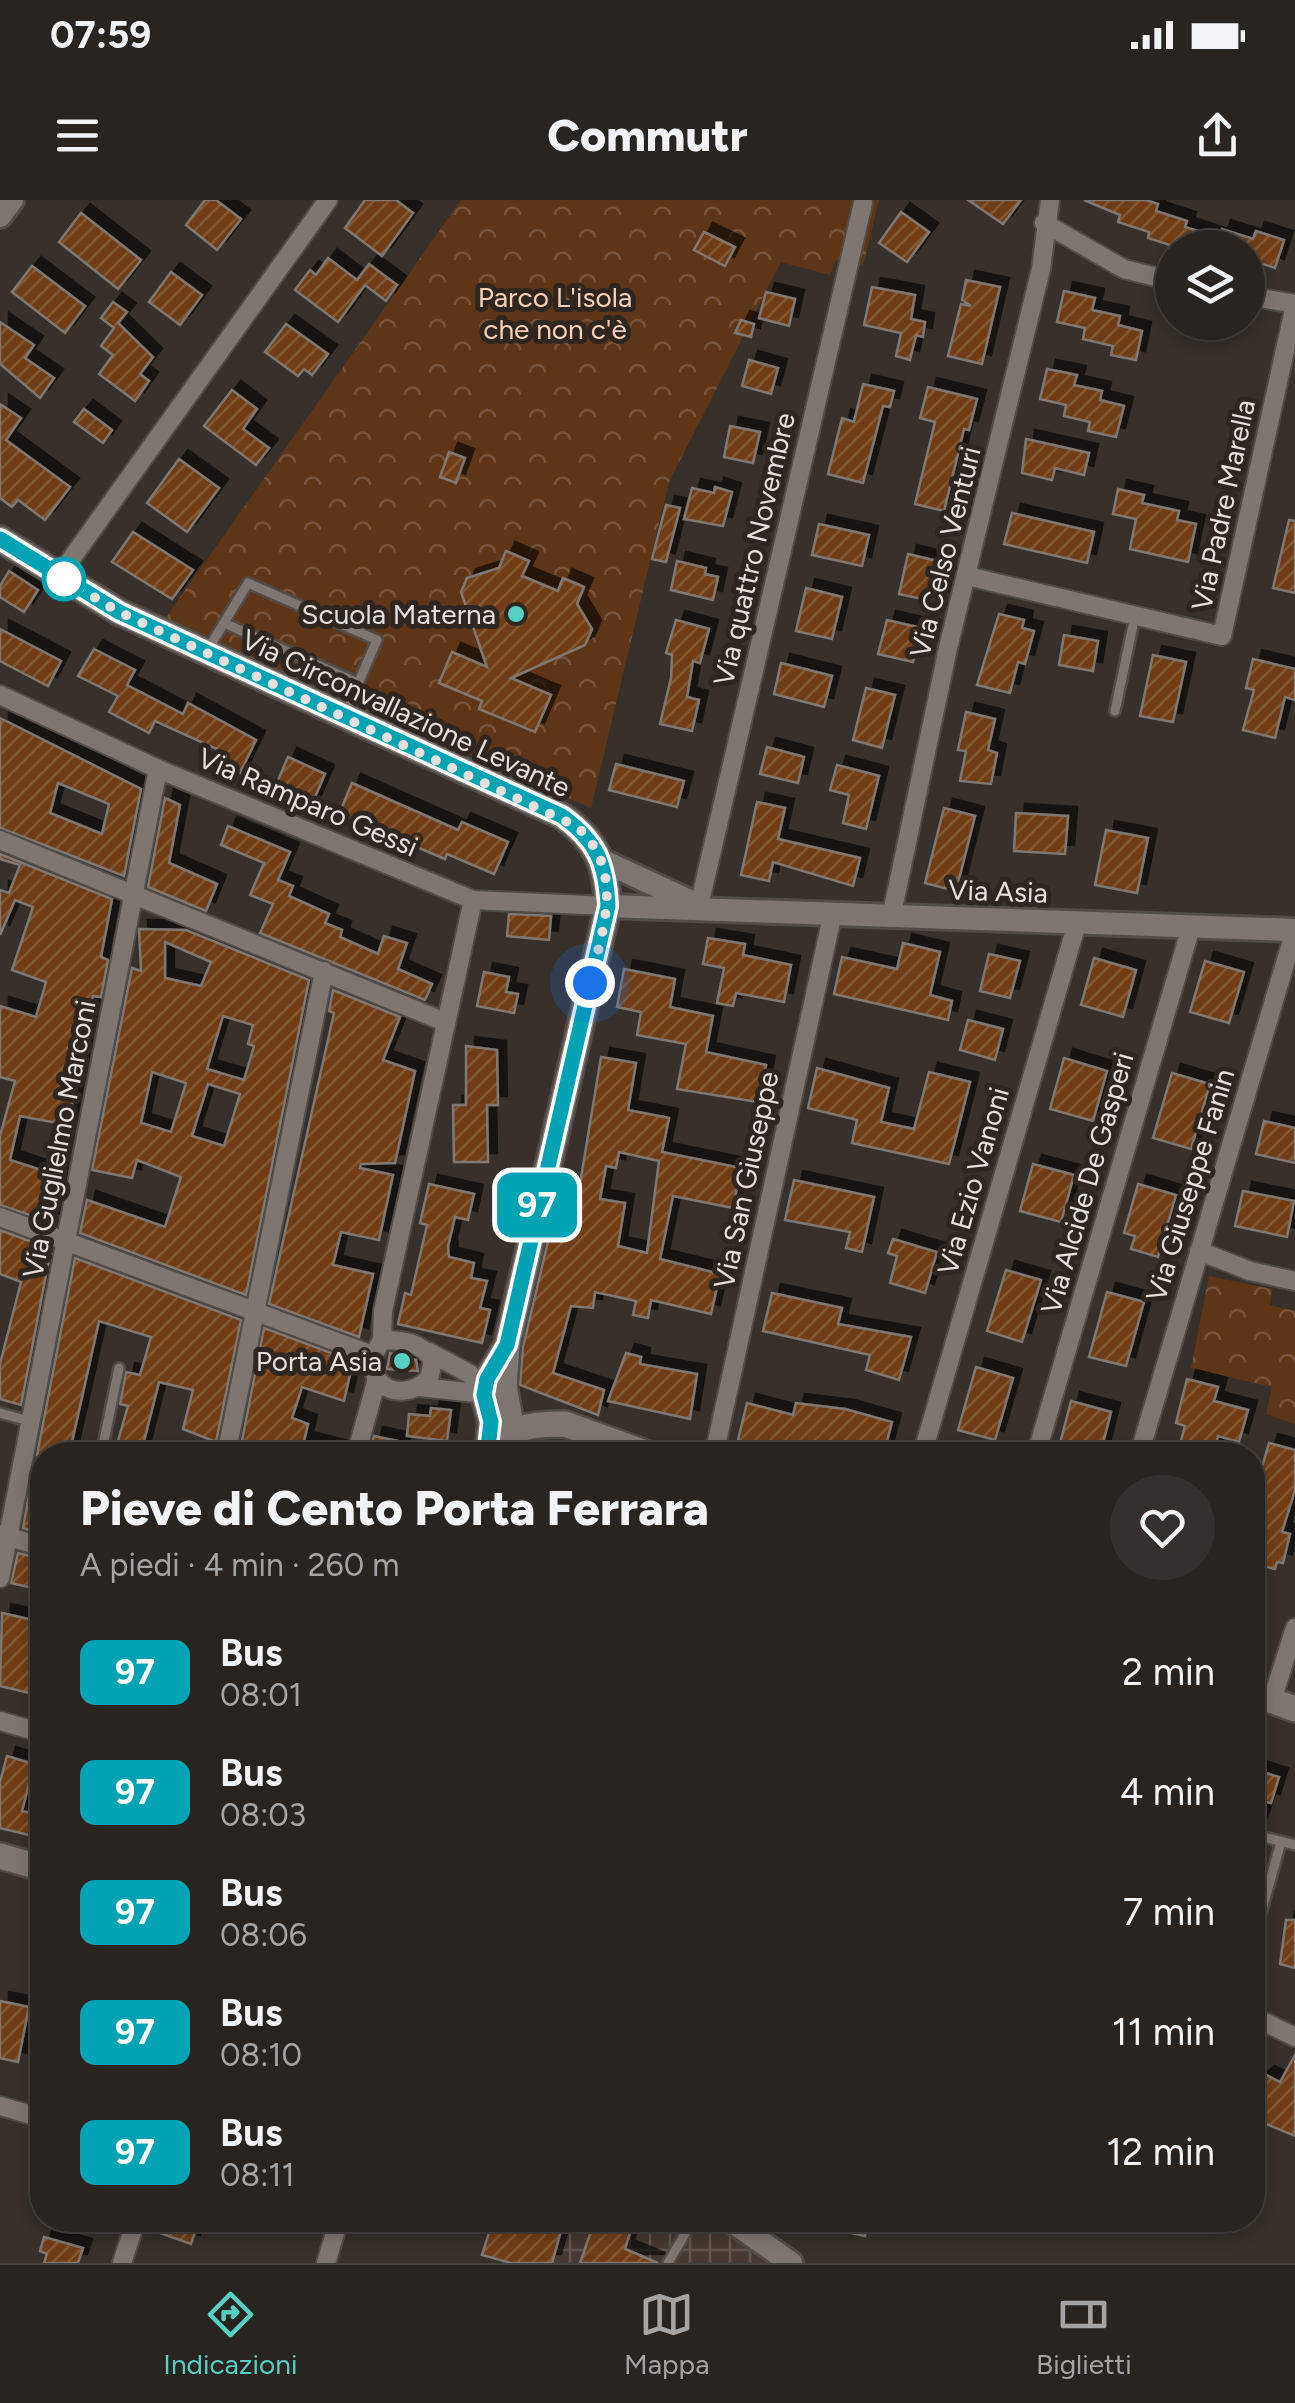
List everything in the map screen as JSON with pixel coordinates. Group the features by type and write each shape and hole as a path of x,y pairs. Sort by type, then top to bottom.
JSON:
{"main road":[{"name":"Via Circonvallazione Levante","path":"0,538 59,576 169,636 562,816 588,837 603,861"},
{"path":"489,1442 502,1354 608,906 603,861"},
{"path":"493,1401 615,1442"},
{"path":"493,1401 512,1432"},
{"path":"497,1442 512,1432 565,1424"},
{"path":"0,1856 30,1865"}],"street":[{"path":"0,216 12,200"},
{"path":"59,576 328,200"},
{"name":"Via Celso Venturi","path":"891,918 1041,269 1050,200"},
{"name":"Via quattro Novembre","path":"699,906 863,203"},
{"path":"1044,223 1124,269 1155,276"},
{"path":"1265,299 1295,305"},
{"name":"Via Padre Marella","path":"967,576 1222,636 1295,305"},
{"name":"Via Ramparo Gessi","path":"0,695 158,769 473,900 608,906"},
{"name":"Via Guglielmo Marconi","path":"0,1578 4,1535 32,1422 68,1243 158,769"},
{"path":"0,840 445,1022"},
{"name":"Via Asia","path":"603,861 699,906"},
{"path":"360,1442 377,1378 383,1311 473,900"},
{"name":"Via Asia","path":"608,906 699,906 832,917 1295,930"},
{"name":"Via San Giuseppe","path":"717,1442 832,917"},
{"name":"Via Ezio Vanoni","path":"926,1442 1077,923"},
{"name":"Via Alcide De Gasperi","path":"1040,1442 1191,927"},
{"name":"Via Giuseppe Fanin","path":"1143,1442 1295,930"},
{"path":"229,1442 324,970"},
{"path":"0,1217 254,1310 377,1347 417,1345 470,1374 493,1401"},
{"path":"1199,1251 1250,1271 1295,1281"},
{"path":"420,1387 432,1370 429,1352"},
{"path":"450,1362 477,1368 502,1354"},
{"path":"377,1378 399,1392 420,1387 493,1401"},
{"path":"4,1535 30,1544"},
{"path":"1273,1700 1295,1628"},
{"path":"0,1721 30,1730"},
{"path":"1265,2022 1295,2037"},
{"path":"0,2106 30,2115"},
{"path":"122,2263 132,2232"},
{"path":"326,2263 335,2232"},
{"path":"747,2232 792,2263"}],"lane":[{"path":"212,641 248,583 376,640 350,702"},
{"path":"1114,711 1135,616"},
{"path":"224,623 358,683"},
{"path":"104,1442 119,1368"},
{"path":"0,1413 32,1422"},
{"path":"1265,1837 1295,1846"},
{"path":"1265,1899 1281,1842"},
{"path":"668,2263 686,2232"}],"shaded area":[{"path":"511,2232 741,2232 784,2263 502,2263"}],"green space":[{"name":"Parco L'isola che non c'è","path":"461,200 879,200 863,266 836,260 830,275 781,262 669,482 591,808 164,620"},
{"path":"1209,1276 1272,1289 1270,1305 1295,1311 1295,1424 1266,1414 1272,1387 1191,1368"}],"building":[{"path":"205,200 216,200 241,219 217,250 186,225"},
{"path":"365,200 396,200 413,213 382,256 345,228"},
{"path":"968,200 1021,200 1003,224"},
{"path":"1084,200 1146,200 1158,204 1156,211 1187,221 1185,227 1194,230 1155,230 1155,240 1148,238 1149,232 1118,222 1120,215"},
{"path":"901,212 929,232 907,262 879,243"},
{"path":"81,213 141,260 118,289 59,242"},
{"path":"704,232 735,247 725,266 694,250"},
{"path":"1265,234 1284,240 1275,268 1265,265"},
{"path":"328,258 357,280 369,264 397,285 386,301 365,285 338,322 295,290 310,270 316,275"},
{"path":"32,266 85,306 65,333 12,292"},
{"path":"171,272 202,295 180,325 149,302"},
{"path":"966,280 1000,287 982,364 948,356 961,304 971,306 962,300"},
{"path":"872,287 915,295 911,319 925,322 923,337 916,335 910,360 896,356 901,333 864,325"},
{"path":"1064,291 1095,298 1092,310 1120,316 1118,325 1142,331 1136,360 1111,355 1113,346 1083,339 1085,328 1057,322"},
{"path":"766,292 795,299 789,326 759,318"},
{"path":"113,302 127,312 118,323 153,357 140,374 149,381 135,401 99,374 113,355 101,346 114,328 101,318"},
{"path":"741,320 754,324 751,337 735,333"},
{"path":"0,322 34,345 25,358 54,378 40,398 0,364"},
{"path":"286,324 328,354 312,375 304,369 298,376 265,352"},
{"path":"749,360 778,368 771,394 742,386"},
{"path":"1047,369 1077,375 1074,385 1102,391 1100,400 1124,406 1116,437 1088,431 1090,422 1064,416 1066,405 1040,399"},
{"path":"863,384 894,391 890,407 883,406 863,483 828,474 842,418 854,422"},
{"path":"928,387 977,399 969,430 964,429 944,511 915,504 935,422 920,418"},
{"path":"232,390 257,409 243,429 269,448 256,465 204,426"},
{"path":"0,404 21,418 6,440 70,487 45,520 18,500 12,507 0,498"},
{"path":"84,409 112,430 103,443 74,422"},
{"path":"730,426 760,432 753,463 724,457"},
{"path":"1026,439 1089,453 1084,475 1055,468 1052,480 1022,473"},
{"path":"449,452 465,458 456,483 440,477"},
{"path":"179,459 219,488 187,532 147,503"},
{"path":"715,487 732,492 723,526 684,519 692,488 714,493"},
{"path":"1118,489 1144,495 1142,503 1179,511 1177,520 1196,524 1188,562 1130,549 1136,519 1113,514"},
{"path":"666,505 680,508 666,562 652,559"},
{"path":"1012,513 1094,532 1087,563 1004,544"},
{"path":"1289,520 1295,521 1295,593 1273,588"},
{"path":"819,524 869,535 862,566 812,555"},
{"path":"133,532 193,570 172,599 112,562"},
{"path":"506,551 529,561 522,576 558,591 563,578 584,587 577,604 592,629 585,645 511,678 551,695 535,732 479,709 482,701 439,683 452,652 487,667 461,592 467,578 499,568"},
{"path":"908,554 937,561 927,600 899,594"},
{"path":"677,561 706,568 705,574 718,577 713,600 671,590"},
{"path":"9,571 38,590 24,612 0,597 0,586"},
{"path":"806,588 842,597 832,639 796,631"},
{"path":"999,614 1024,620 1022,628 1034,631 1025,664 1018,662 1010,693 977,685"},
{"path":"676,620 709,629 700,663 693,661 687,697 699,700 692,731 660,724 671,678 672,655 666,653"},
{"path":"887,620 921,628 913,662 878,654"},
{"path":"0,629 61,661 48,686 0,661"},
{"path":"1064,635 1098,641 1093,671 1059,665"},
{"path":"94,649 135,670 127,685 183,714 188,703 256,740 240,773 212,759 217,749 155,721 149,733 109,712 118,696 78,676"},
{"path":"1153,655 1186,662 1173,722 1140,716"},
{"path":"1253,659 1295,669 1295,700 1285,697 1275,738 1243,730 1254,690 1246,688"},
{"path":"781,663 832,676 824,707 774,694"},
{"path":"866,688 895,695 882,748 853,740"},
{"path":"966,712 995,719 988,750 997,753 991,784 960,781 966,751 958,750"},
{"path":"0,718 141,789 124,876 0,828","holes":["58,783 109,804 102,834 50,813"]},
{"path":"767,747 804,757 798,783 760,774"},
{"path":"288,757 325,774 312,804 275,787"},
{"path":"616,764 684,781 677,807 609,790"},
{"path":"837,765 879,776 866,829 843,823 849,795 830,790"},
{"path":"352,783 458,830 462,822 508,842 494,874 447,854 445,859 339,814"},
{"path":"165,798 180,805 169,863 217,884 206,911 148,887"},
{"path":"757,802 785,808 778,839 860,858 853,886 773,862 769,881 741,875"},
{"path":"944,808 975,816 956,891 925,883"},
{"path":"1016,813 1068,816 1065,854 1014,851"},
{"path":"228,826 290,852 278,880 293,886 289,896 329,914 325,923 342,930 340,937 378,954 384,936 407,943 398,969 432,984 425,1000 260,933 273,904 250,895 264,863 221,845"},
{"path":"1106,830 1148,838 1137,893 1095,885"},
{"path":"0,854 112,899 101,957 108,960 101,997 93,996 68,1125 20,1116 10,1160 60,1176 50,1222 0,1205 0,1136 15,1081 0,1077 0,1006 36,1017 46,982 12,970 33,907 15,900 0,935 0,890 9,893 20,865 0,859"},
{"path":"509,914 551,916 549,940 507,936"},
{"path":"139,929 186,930 309,980 246,1295 80,1233 87,1200 165,1227 181,1177 137,1160 132,1178 92,1170 132,968 141,971","holes":["165,942 211,962 201,986 165,978","223,1016 253,1025 248,1044 254,1046 244,1080 207,1069","152,1072 186,1083 171,1132 141,1123","208,1084 240,1094 224,1146 192,1136"]},
{"path":"708,938 745,944 743,955 791,965 784,1002 736,993 733,1006 717,1003 724,968 703,964"},
{"path":"903,943 940,952 930,995 952,1001 948,1020 834,994 842,957 897,969"},
{"path":"989,954 1020,961 1010,998 980,991"},
{"path":"1094,958 1136,970 1123,1017 1081,1005"},
{"path":"1205,961 1244,972 1229,1023 1190,1012"},
{"path":"624,969 675,979 670,1007 713,1016 706,1052 766,1065 758,1102 677,1089 686,1044 637,1035 641,1012 617,1007"},
{"path":"484,972 509,977 506,992 518,994 514,1013 477,1006"},
{"path":"333,990 400,1017 383,1060 415,1071 395,1163 361,1164 360,1168 393,1175 379,1240 341,1232 333,1265 373,1274 359,1337 269,1304 334,1013 329,1011"},
{"path":"968,1020 1003,1029 995,1060 960,1050"},
{"path":"466,1046 497,1050 498,1105 487,1105 488,1162 454,1162 453,1105 466,1105"},
{"path":"601,1057 636,1063 628,1110 669,1118 662,1152 741,1168 733,1208 673,1196 660,1259 720,1274 711,1314 651,1300 648,1318 633,1315 636,1301 595,1292 593,1308 571,1306 553,1373 604,1390 598,1415 520,1385 523,1347 550,1233 571,1238","holes":["619,1152 659,1161 647,1253 618,1246 625,1203 600,1199 606,1166 616,1168"]},
{"path":"1064,1058 1107,1071 1093,1121 1050,1109"},
{"path":"817,1068 889,1088 881,1122 914,1129 929,1072 970,1082 949,1164 852,1143 857,1120 808,1108"},
{"path":"1172,1073 1210,1084 1191,1149 1153,1138"},
{"path":"1264,1121 1295,1128 1295,1163 1256,1154"},
{"path":"1033,1164 1074,1175 1061,1222 1020,1211"},
{"path":"794,1180 874,1197 862,1252 846,1248 850,1232 785,1220"},
{"path":"429,1184 474,1194 468,1220 455,1217 448,1246 449,1257 474,1263 471,1278 487,1281 480,1308 490,1310 482,1343 398,1324 405,1293 411,1295 427,1225 420,1223"},
{"path":"1138,1184 1176,1195 1158,1257 1131,1249 1135,1236 1124,1233"},
{"path":"1243,1191 1294,1201 1287,1237 1235,1226"},
{"path":"0,1230 51,1249 21,1405 0,1399 0,1364 21,1282 0,1274"},
{"path":"893,1239 937,1252 925,1293 890,1283 897,1256 888,1253"},
{"path":"75,1258 241,1320 216,1442 183,1429 193,1390 159,1382 144,1442 118,1441 128,1406 120,1404 126,1372 140,1375 151,1337 99,1321 72,1442 40,1442"},
{"path":"1006,1270 1041,1280 1022,1342 987,1331"},
{"path":"1107,1292 1144,1302 1126,1366 1089,1357"},
{"path":"772,1293 842,1308 838,1324 911,1337 899,1380 866,1370 870,1355 763,1331"},
{"path":"264,1328 353,1361 344,1401 302,1387 292,1418 308,1424 304,1441 308,1442 242,1442"},
{"path":"390,1353 416,1360 418,1371 387,1369"},
{"path":"626,1353 641,1357 640,1364 697,1374 690,1419 608,1401"},
{"path":"976,1367 1013,1378 995,1440 958,1430"},
{"path":"1187,1379 1218,1387 1214,1401 1248,1410 1239,1442 1218,1436 1216,1442 1181,1442 1185,1426 1176,1423"},
{"path":"1071,1401 1111,1412 1103,1442 1060,1442"},
{"path":"747,1403 793,1415 796,1403 845,1409 892,1422 887,1442 738,1440"},
{"path":"431,1408 451,1410 447,1441 407,1436 409,1414 430,1416"},
{"path":"374,1436 402,1442 372,1442"},
{"path":"1269,1443 1295,1450 1295,1490 1282,1532 1290,1534 1283,1563 1277,1562 1275,1569 1265,1566 1265,1457"},
{"path":"30,1490 30,1530 23,1528"},
{"path":"18,1553 30,1556 30,1587 11,1583"},
{"path":"2,1613 30,1619 30,1693 0,1686"},
{"path":"7,1756 30,1763 22,1811 30,1813 29,1835 0,1828 0,1782"},
{"path":"1265,1773 1279,1777 1271,1803 1265,1805"},
{"path":"1286,1920 1295,1920 1295,1968 1280,1964"},
{"path":"0,2001 29,2007 18,2062 0,2058"},
{"path":"1295,2055 1295,2136 1265,2123 1265,2076 1280,2082"},
{"path":"157,2232 195,2232 191,2244"},
{"path":"489,2232 561,2232 552,2263 511,2263 482,2255"},
{"path":"591,2232 630,2232 625,2249 658,2263 580,2263"},
{"path":"44,2237 83,2248 78,2263 44,2263 47,2254 40,2251"}],"bus line":[{"name":"97","path":"0,539 119,612 320,708 562,816 598,850 606,872 608,906 550,1142 507,1345 487,1379 484,1395 491,1422 489,1442"}],"place":[{"name":"Scuola Materna","path":"516,614"},
{"name":"Porta Asia","path":"402,1361"}],"route":[{"path":"64,579 119,612 320,708 530,801 576,826 598,850 607,883 608,906 590,983"}]}
